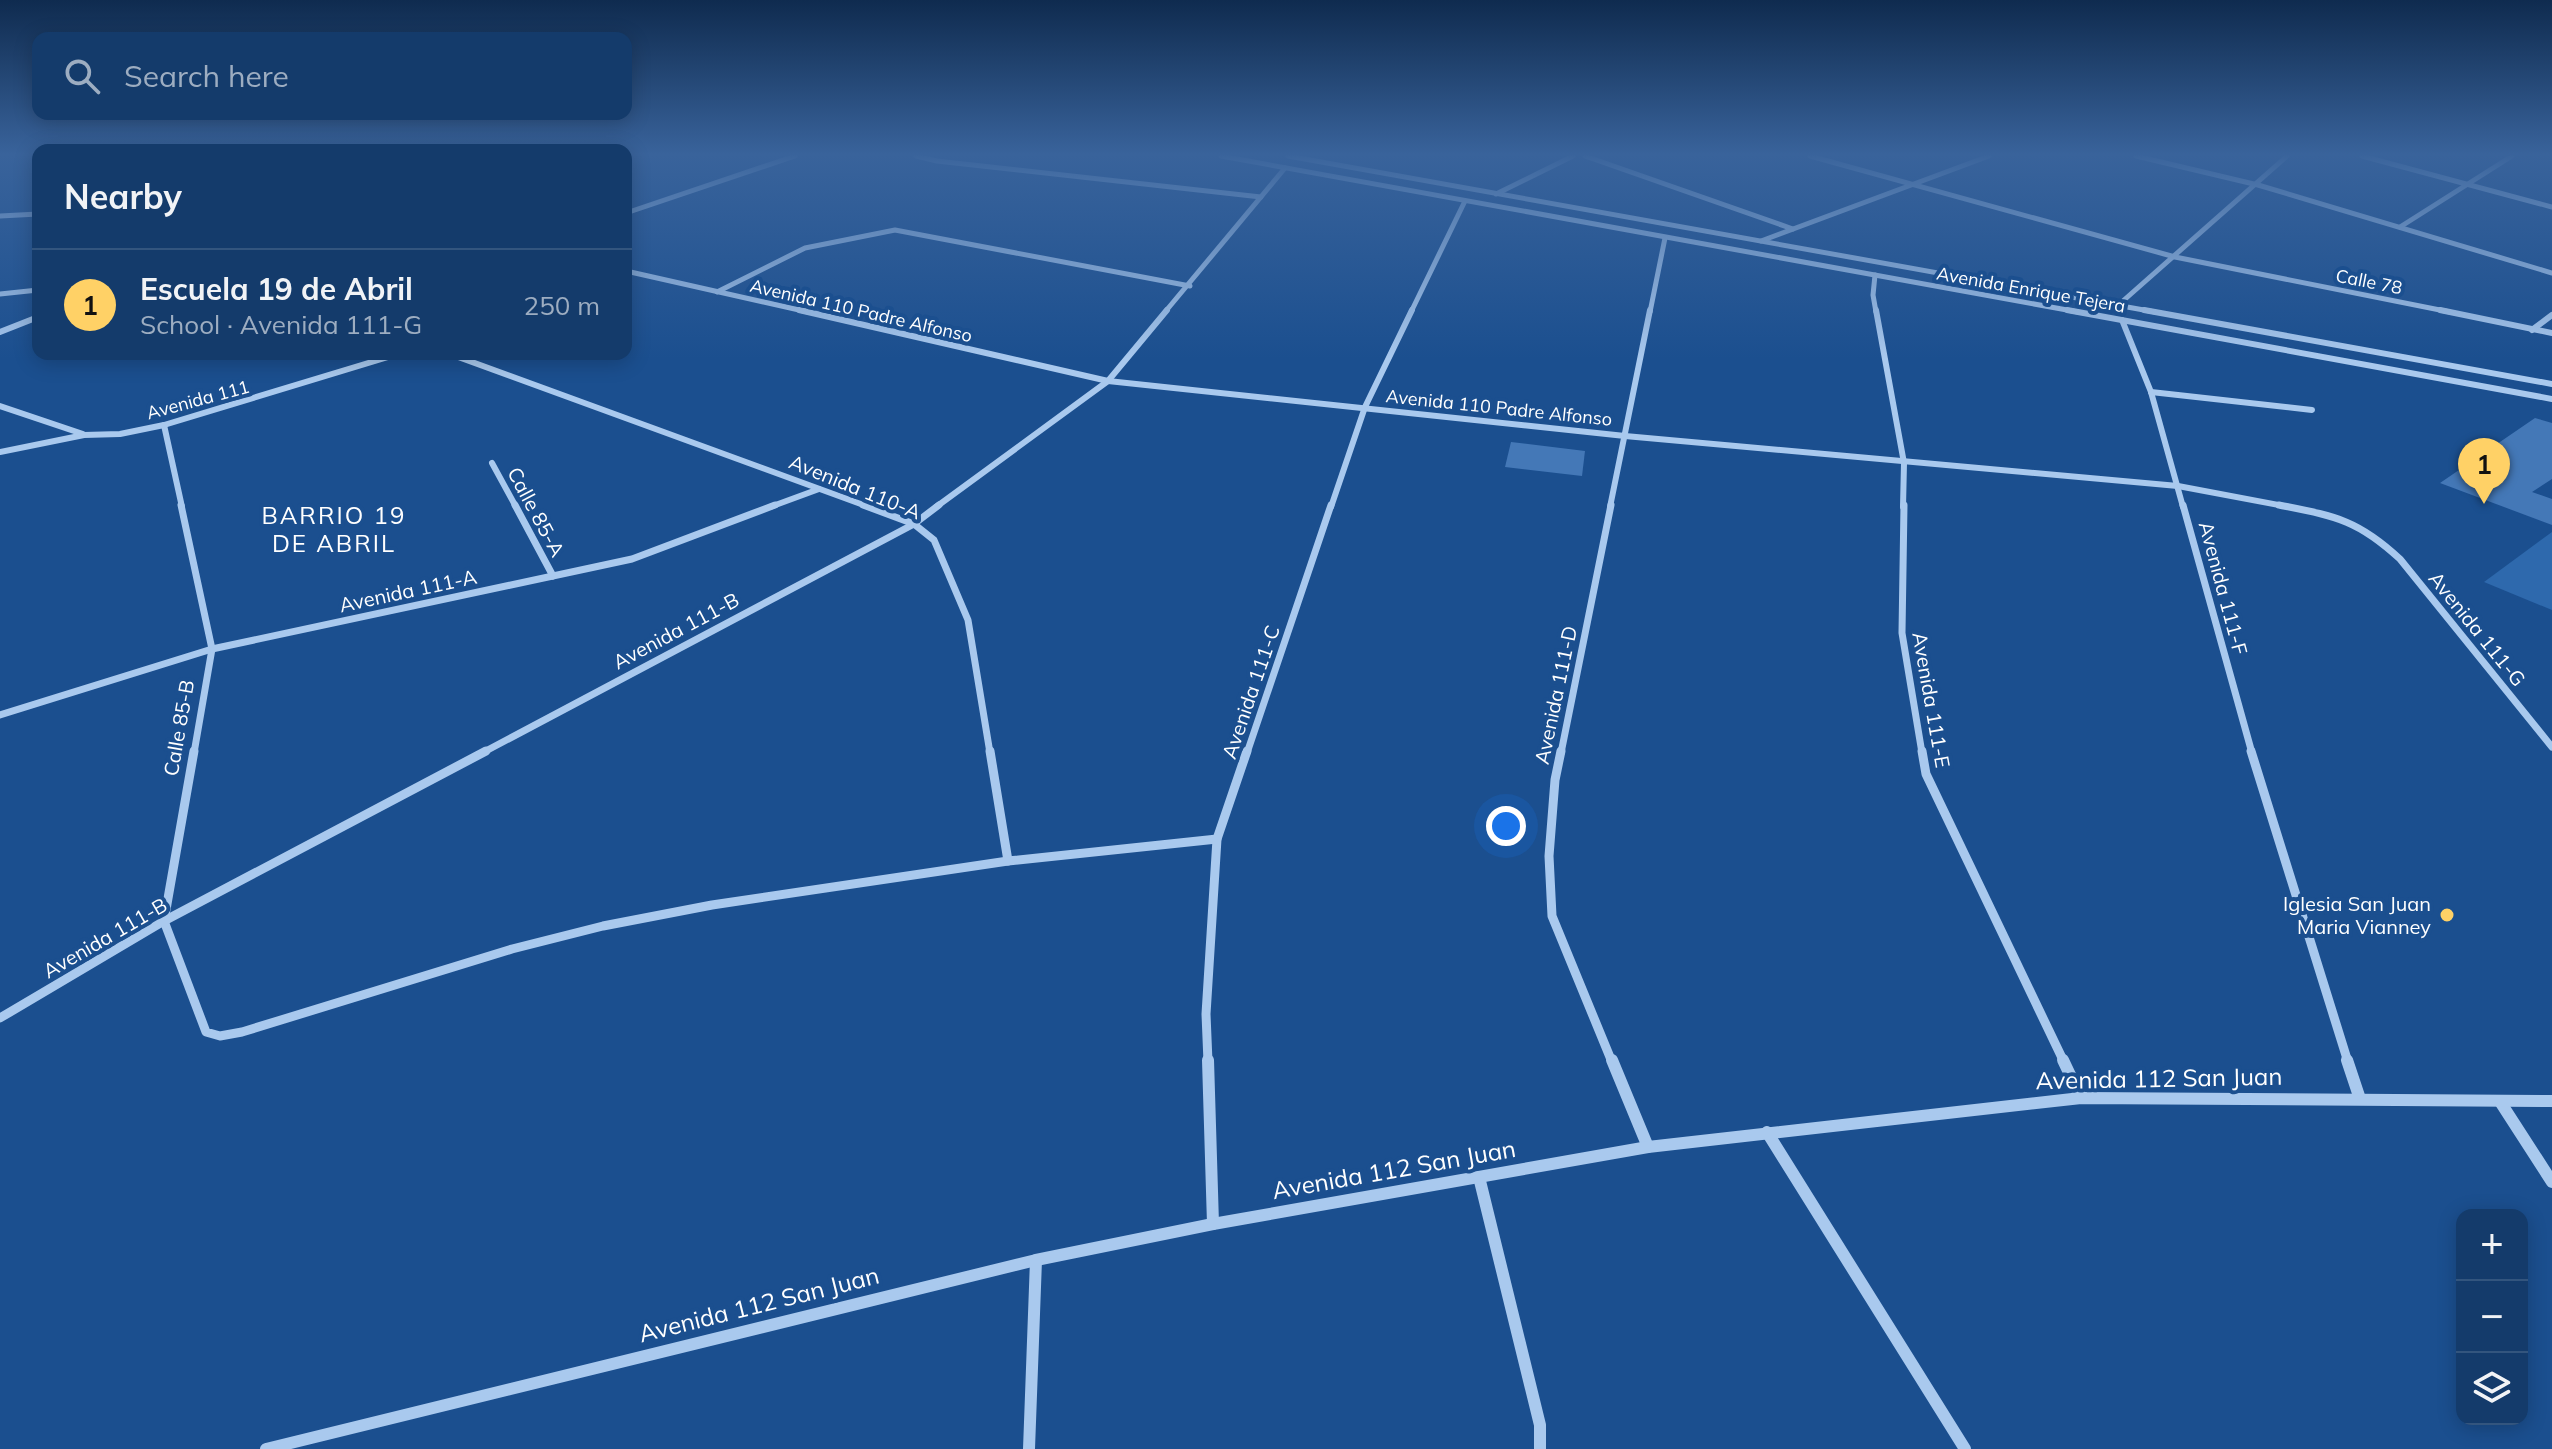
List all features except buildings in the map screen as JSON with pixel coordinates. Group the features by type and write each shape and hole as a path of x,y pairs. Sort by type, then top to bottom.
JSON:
{"street":[{"name":"Avenida 111-B","path":"0,1018 164,921 914,524 1108,381 1240,224"},
{"name":"Avenida 111-C","path":"1213,1224 1206,1014 1217,839 1365,407 1454,224"},
{"name":"Avenida Enrique Tejera","path":"1587,224 2552,399"},
{"name":"Avenida Enrique Tejera","path":"1658,224 2552,384"},
{"path":"1779,224 1794,229"},
{"path":"1759,242 1809,224"},
{"name":"Calle 78","path":"2051,224 2175,257 2552,333"},
{"path":"2114,307 2213,224"},
{"path":"2389,224 2552,273"},
{"path":"2400,227 2406,224"},
{"path":"716,292 805,248 895,230 1190,286"},
{"name":"Avenida 111-D","path":"1648,1147 1552,916 1549,856 1555,780 1665,238"},
{"name":"Avenida 110 Padre Alfonso","path":"632,272 1108,381 1625,436 2178,486 2339,517 2373,534"},
{"name":"Avenida 111-E","path":"1875,275 1873,295 1904,463 1902,633 1926,774 2081,1098"},
{"path":"0,294 32,291"},
{"name":"Avenida 111-F","path":"2114,307 2123,321 2151,392 2269,814 2360,1099"},
{"path":"2532,330 2552,315"},
{"path":"0,332 32,319"},
{"name":"Avenida 111","path":"0,452 84,435 120,434 164,425 378,360"},
{"name":"Avenida 110-A","path":"466,360 914,524 934,540 968,620 1008,861"},
{"path":"2151,392 2312,410"},
{"path":"0,406 84,435"},
{"name":"Calle 85-B","path":"164,425 212,649 164,921"},
{"name":"Calle 85-A","path":"492,463 553,576"},
{"name":"Avenida 111-A","path":"0,715 212,649 650,554 819,489"},
{"name":"Avenida 111-G","path":"2373,534 2400,559 2552,747"},
{"path":"164,921 206,1032 220,1036 242,1032 512,949 603,926 712,905 1008,861 1217,839"},
{"name":"Avenida 112 San Juan","path":"266,1449 1036,1260 1213,1224 1648,1147 2081,1098 2552,1101"},
{"path":"2501,1103 2552,1182"},
{"path":"1767,1132 1965,1449"},
{"path":"1479,1177 1540,1425 1540,1449"},
{"path":"1029,1449 1036,1260"}],"shaded area":[{"path":"2552,532 2552,610 2484,582"}],"place":[{"name":"Escuela 19 de Abril","path":"2484,504"},
{"name":"Iglesia San Juan Maria Vianney","path":"2447,915"}],"district":[{"name":"BARRIO 19 DE ABRIL","path":"334,530"}]}
